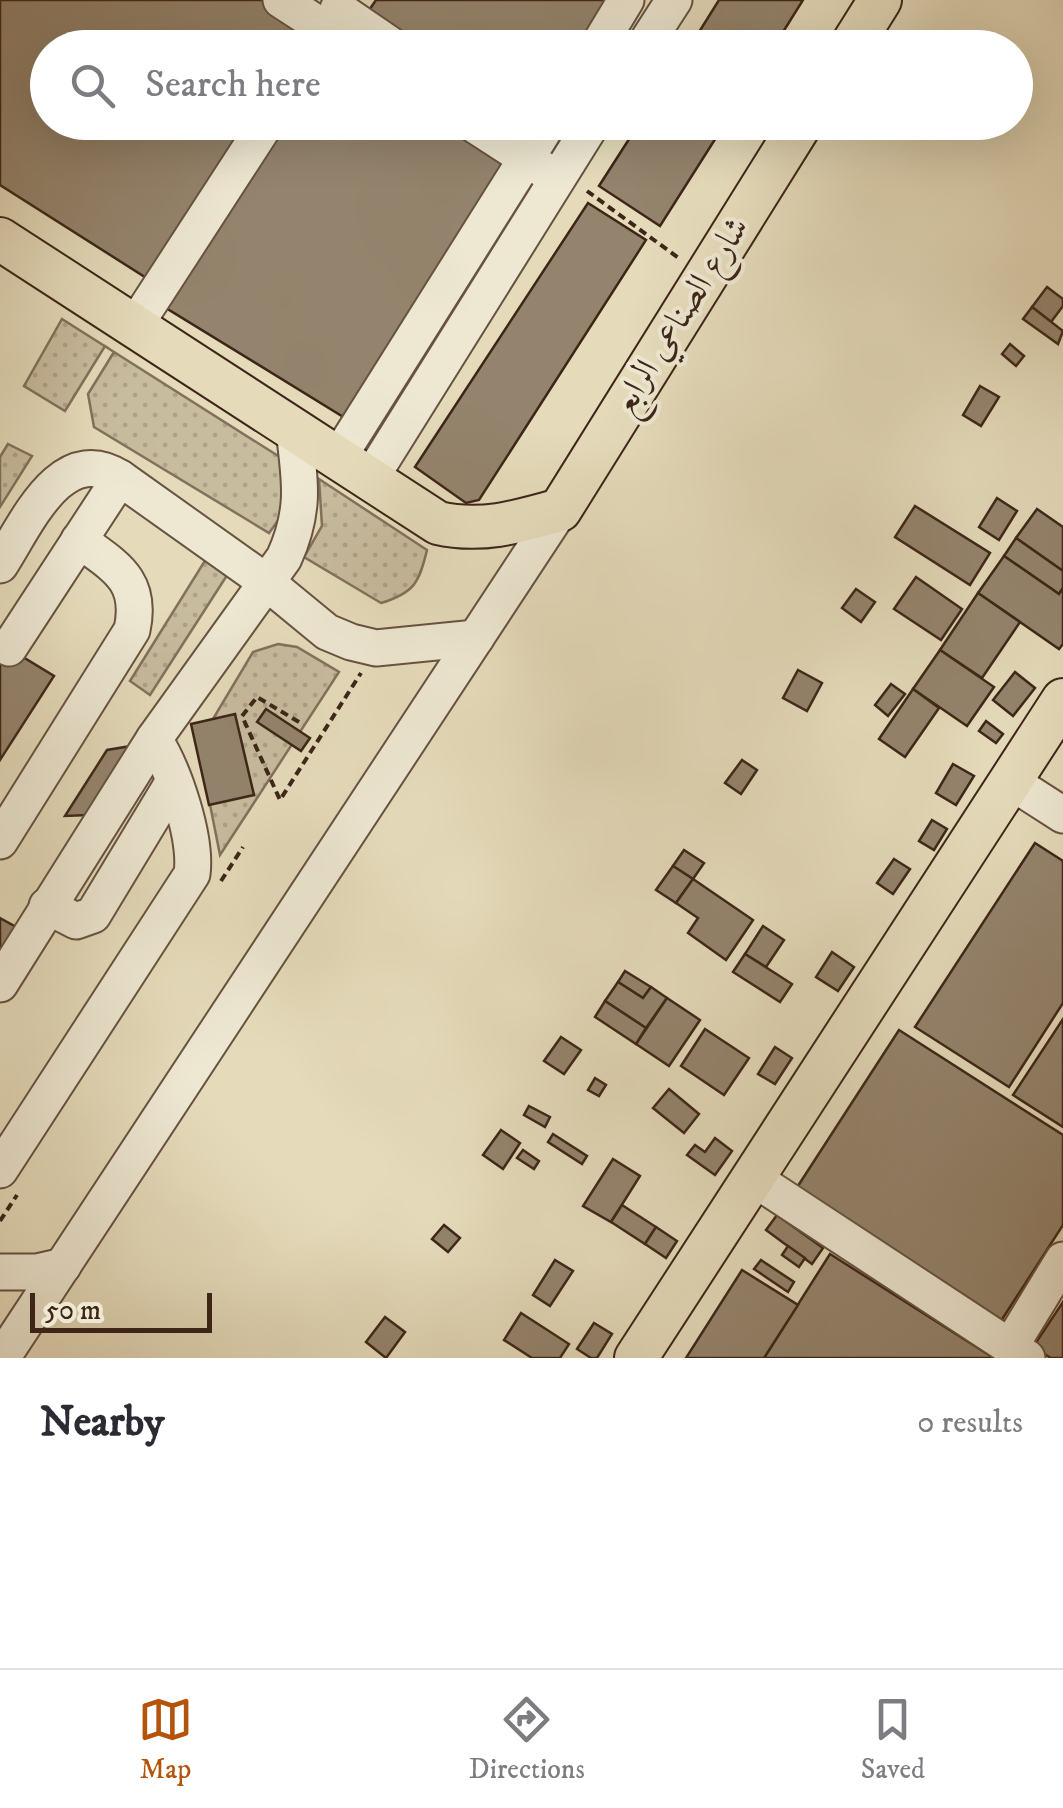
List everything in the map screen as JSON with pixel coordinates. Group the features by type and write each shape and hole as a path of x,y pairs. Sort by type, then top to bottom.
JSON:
{"main road":[{"path":"861,30 880,0"},
{"name":"شارع الصناعي الرابع","path":"560,510 791,140"},
{"path":"0,240 438,523 458,528 499,526 560,510"},
{"path":"636,1358 1063,700"}],"street":[{"path":"282,0 333,22"},
{"path":"607,30 626,0"},
{"path":"654,30 674,0"},
{"path":"134,326 256,140"},
{"path":"354,469 582,140"},
{"path":"354,469 537,142 562,172"},
{"path":"0,984 154,739 284,558 297,530 302,500 294,430"},
{"path":"0,564 54,483 76,470 111,474 265,581 327,632 376,648 476,638"},
{"path":"4,637 79,540 111,474"},
{"path":"4,637 111,474"},
{"path":"2,1358 560,510"},
{"path":"0,841 132,630 135,600 123,573 79,540"},
{"path":"0,1170 188,886 192,849 174,781 154,739"},
{"path":"47,906 76,921 93,915 174,781"},
{"path":"1010,781 1063,815"},
{"path":"753,1178 1018,1352 1063,1260"},
{"path":"0,1272 37,1272 63,1266"}],"path":[{"path":"562,172 684,262"},
{"path":"299,722 256,697 242,716 280,800 376,648"}],"shaded area":[{"path":"62,319 105,346 65,411 24,386"},
{"path":"114,352 283,459 282,515 269,533 94,427 88,394"},
{"path":"8,444 32,456 0,507 0,457"},
{"path":"319,479 427,550 418,579 408,591 381,603 304,557 322,526"},
{"path":"211,551 233,566 150,695 130,681"},
{"path":"278,644 297,647 339,672 220,855 198,744 253,652"}],"building":[{"path":"0,0 275,0 311,23 307,30 30,30 30,140 237,140 148,279 0,185"},
{"path":"376,0 620,0 601,30 380,30 363,19"},
{"path":"719,0 803,0 784,30 700,30"},
{"path":"271,140 485,140 509,155 345,418 166,308"},
{"path":"628,140 715,140 660,226 599,186"},
{"path":"588,203 646,240 479,500 466,503 415,467"},
{"path":"1047,287 1063,299 1063,306 1051,322 1032,307"},
{"path":"1032,307 1063,331 1058,344 1023,319"},
{"path":"1010,344 1024,356 1016,366 1002,354"},
{"path":"980,386 999,397 981,426 963,415"},
{"path":"997,498 1017,511 999,540 979,527"},
{"path":"915,506 990,553 970,585 895,537"},
{"path":"1037,509 1063,527 1063,571 1016,538"},
{"path":"1016,538 1063,571 1059,594 1004,556"},
{"path":"1004,556 1059,594 1063,588 1063,644 1059,649 978,593"},
{"path":"916,577 962,609 941,640 894,609"},
{"path":"856,589 875,602 861,622 842,608"},
{"path":"978,593 1020,622 982,678 940,650"},
{"path":"0,643 54,676 0,760"},
{"path":"940,650 994,687 967,726 913,689"},
{"path":"798,670 822,683 807,711 783,698"},
{"path":"1015,672 1035,688 1013,716 993,700"},
{"path":"891,684 905,694 888,716 875,705"},
{"path":"913,689 939,708 905,757 879,739"},
{"path":"266,709 310,738 301,751 257,722"},
{"path":"235,714 254,795 209,805 191,724"},
{"path":"986,721 1003,734 996,743 979,731"},
{"path":"131,746 88,815 65,816 107,750"},
{"path":"742,760 757,770 741,794 725,783"},
{"path":"953,764 974,776 956,805 936,793"},
{"path":"932,820 947,829 934,850 919,841"},
{"path":"1035,843 1063,861 1063,1003 1009,1087 915,1027"},
{"path":"684,850 704,863 693,879 673,866"},
{"path":"894,859 910,869 893,894 877,883"},
{"path":"673,866 693,879 676,903 656,890"},
{"path":"693,879 753,920 726,960 688,933 698,918 676,903"},
{"path":"0,918 18,928 0,958"},
{"path":"763,926 784,940 766,967 745,954"},
{"path":"832,952 854,967 838,991 816,977"},
{"path":"745,954 792,984 780,1002 733,972"},
{"path":"625,971 651,987 643,998 618,982"},
{"path":"618,982 643,998 651,987 667,998 646,1028 605,1001"},
{"path":"667,998 700,1020 669,1066 636,1044"},
{"path":"605,1001 646,1028 636,1044 595,1017"},
{"path":"1063,1019 1063,1127 1013,1095"},
{"path":"705,1029 749,1058 724,1095 681,1066"},
{"path":"899,1030 1063,1135 1063,1225 1001,1321 796,1189"},
{"path":"561,1037 581,1050 564,1074 544,1061"},
{"path":"775,1047 792,1058 775,1084 758,1074"},
{"path":"595,1078 606,1085 599,1096 588,1090"},
{"path":"669,1089 699,1114 684,1133 653,1108"},
{"path":"529,1106 550,1117 545,1127 524,1115"},
{"path":"501,1130 520,1143 503,1169 483,1155"},
{"path":"553,1134 587,1156 582,1164 548,1142"},
{"path":"715,1138 732,1151 715,1175 687,1155 695,1145 705,1152"},
{"path":"523,1150 539,1161 534,1169 517,1158"},
{"path":"613,1159 640,1176 611,1222 583,1206"},
{"path":"622,1205 656,1227 645,1244 611,1222"},
{"path":"777,1215 823,1248 812,1264 766,1230"},
{"path":"444,1225 460,1238 448,1252 432,1239"},
{"path":"656,1227 677,1241 666,1258 645,1244"},
{"path":"788,1246 805,1258 799,1267 782,1255"},
{"path":"830,1254 994,1358 764,1358"},
{"path":"555,1260 573,1271 550,1306 533,1295"},
{"path":"761,1260 794,1282 788,1292 754,1269"},
{"path":"742,1270 798,1305 764,1358 686,1358"},
{"path":"1063,1302 1063,1358 1051,1358 1033,1347"},
{"path":"521,1313 569,1344 560,1358 532,1358 504,1340"},
{"path":"385,1317 405,1332 386,1358 366,1342"},
{"path":"594,1323 612,1334 597,1358 591,1358 577,1349"}]}
